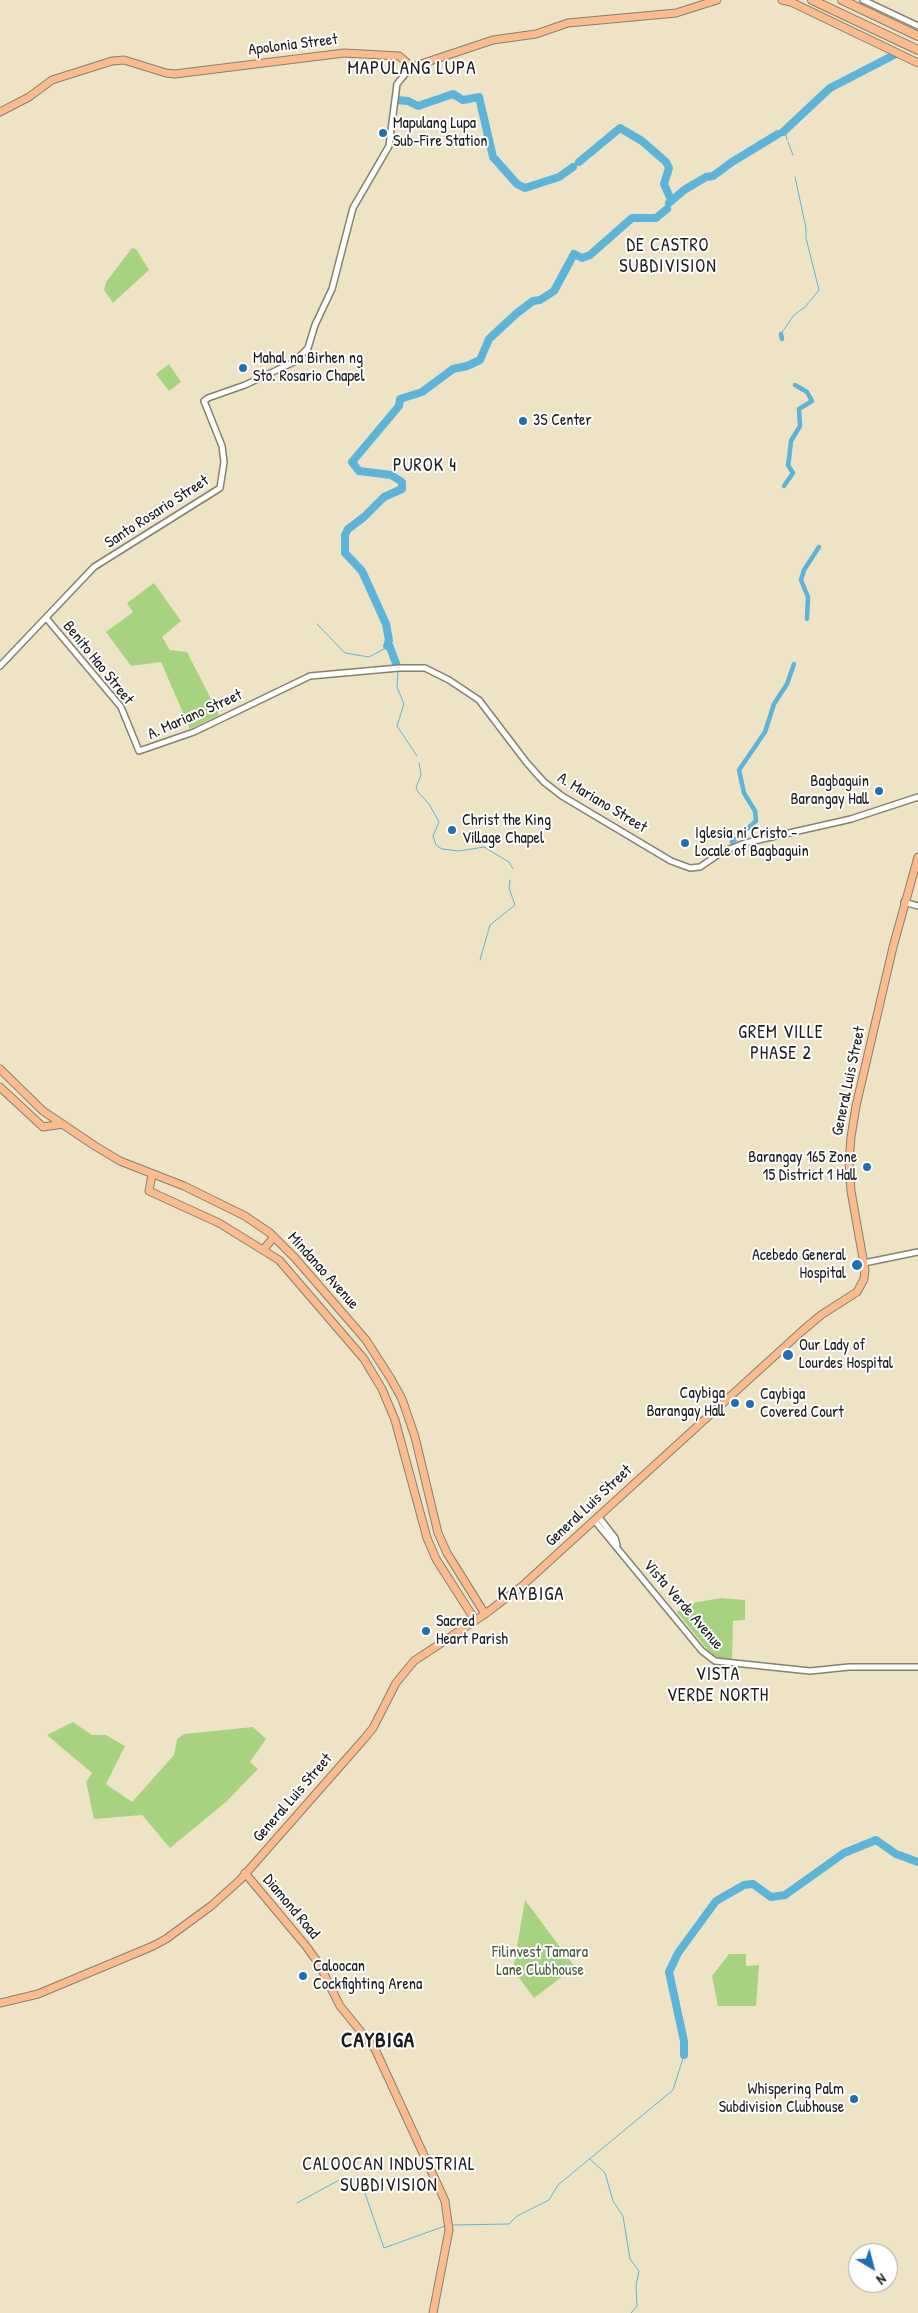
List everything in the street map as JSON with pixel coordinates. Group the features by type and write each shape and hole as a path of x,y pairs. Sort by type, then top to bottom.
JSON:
{"highway":[{"path":"812,0 918,50"},
{"path":"842,0 918,36"}],"main road":[{"path":"410,67 493,40 536,34 568,23 676,13 717,0"},
{"path":"782,0 918,63"},
{"name":"Apolonia Street","path":"0,112 29,97 52,80 118,60 171,74 337,53 399,56 410,67"},
{"name":"General Luis Street","path":"0,2002 38,1994 166,1939 211,1906 245,1873 364,1740 408,1667 421,1655 475,1620 482,1611 543,1568 802,1331 821,1315 857,1292 864,1279 864,1262 851,1191 849,1162 851,1137 856,1106 904,902 918,857"},
{"name":"Mindanao Avenue","path":"0,1069 43,1111 120,1161 212,1199 245,1216 274,1237 295,1258 366,1340 402,1399 415,1437 438,1533 447,1554 482,1611"},
{"path":"0,1087 43,1127 64,1124"},
{"name":"Mindanao Avenue","path":"152,1175 149,1191 219,1223 263,1250 286,1267 367,1364 382,1389 395,1420 427,1538 436,1560 475,1620"},
{"path":"263,1250 274,1237"},
{"path":"409,1470 422,1468"},
{"path":"471,1613 482,1611"},
{"name":"Diamond Road","path":"245,1873 306,1946 319,1964 340,2006 375,2049 445,2201 449,2225 434,2313"}],"street":[{"path":"863,0 918,26"},
{"name":"Santo Rosario Street","path":"0,666 47,619 94,567 220,488 224,467 222,446 204,401 245,385 294,362 308,348 315,326 332,292 353,208 389,146 397,84 410,67"},
{"name":"Benito Hao Street","path":"47,619 121,707 139,751"},
{"name":"A. Mariano Street","path":"139,751 208,726 300,679 325,674 397,668 425,668 469,693 486,706 507,739 544,782 562,796 671,860 690,868 700,867 722,852 745,843 851,819 918,796"},
{"path":"904,902 918,906"},
{"path":"864,1262 918,1252"},
{"name":"Vista Verde Avenue","path":"596,1518 702,1651 715,1661 810,1672 849,1667 918,1667"}],"green space":[{"path":"132,248 136,249 149,270 113,303 104,290 106,282"},
{"path":"169,364 181,382 169,391 156,374"},
{"path":"154,583 181,621 162,637 170,650 187,652 219,715 190,729 161,662 131,666 106,632 133,612 127,603"},
{"path":"721,1598 745,1600 745,1620 733,1621 732,1660 718,1658 710,1653 677,1612 687,1604"},
{"path":"73,1722 92,1735 106,1735 125,1746 106,1784 132,1802 174,1755 177,1739 184,1734 253,1727 266,1739 250,1762 258,1769 226,1802 170,1848 142,1815 94,1819 86,1782 92,1773 47,1735"},
{"name":"Filinvest Tamara Lane Clubhouse","path":"525,1900 575,1967 534,1998 513,1970"},
{"path":"729,1954 746,1954 746,1966 759,1965 756,2006 718,2006 712,1976"}],"waterway":[{"path":"783,132 830,88 894,55"},
{"path":"396,100 408,101 418,106 453,94 463,100 479,97 493,157 517,184 525,188 559,177 573,167"},
{"path":"579,162 620,128 642,141 666,162 669,168 664,184 671,200"},
{"path":"785,130 787,140"},
{"path":"669,203 684,190 706,177 713,176 778,134"},
{"path":"788,142 793,155"},
{"path":"781,334 794,315 805,307 819,290 806,238 806,228 795,177"},
{"path":"387,646 389,640 386,624 362,571 345,553 345,535 348,529 364,517 384,497 402,489 402,482 391,475 359,471 352,462 399,406 400,399 422,392 453,369 467,366 480,360 489,339 533,301 540,300 554,291 574,254 582,258 590,255 632,218 656,218 667,209"},
{"path":"781,334 782,339"},
{"path":"784,486 793,473 788,465 791,441 800,426 799,409 812,401 807,392 795,385"},
{"path":"807,619 808,597 801,580 804,570 819,547"},
{"path":"317,624 345,653 369,657 384,649"},
{"path":"389,645 396,663"},
{"path":"732,842 756,821 755,811 744,793 739,770 765,732 774,704 787,684 794,664"},
{"path":"398,671 397,687 404,704 397,726 417,756"},
{"path":"419,763 421,775 416,787 429,804 439,822 433,836 436,845 442,849 459,851 484,847 509,862 513,869"},
{"path":"480,960 490,925 515,905 509,888 510,880"},
{"path":"684,2055 684,2041 669,1972 678,1953 716,1901 744,1885 753,1884 771,1897 785,1895 844,1853 876,1840 896,1854"},
{"path":"899,1855 918,1862"},
{"path":"451,2225 509,2224 517,2216 549,2200 558,2185 673,2090 684,2055"},
{"path":"589,2158 605,2173 613,2201 623,2216 630,2259 639,2271 636,2285 637,2306 631,2313"},
{"path":"297,2203 341,2179 360,2179 384,2248 445,2226"}],"place":[{"name":"Mapulang Lupa Sub-Fire Station","path":"383,133"},
{"name":"Mahal na Birhen ng Sto. Rosario Chapel","path":"243,368"},
{"name":"3S Center","path":"523,421"},
{"name":"Bagbaguin Barangay Hall","path":"879,791"},
{"name":"Christ the King Village Chapel","path":"452,830"},
{"name":"Iglesia ni Cristo - Locale of Bagbaguin","path":"685,843"},
{"name":"Barangay 165 Zone 15 District 1 Hall","path":"867,1167"},
{"name":"Acebedo General Hospital","path":"857,1265"},
{"name":"Our Lady of Lourdes Hospital","path":"788,1355"},
{"name":"Caybiga Barangay Hall","path":"735,1403"},
{"name":"Caybiga Covered Court","path":"750,1404"},
{"name":"Sacred Heart Parish","path":"426,1631"},
{"name":"Caloocan Cockfighting Arena","path":"303,1976"},
{"name":"Whispering Palm Subdivision Clubhouse","path":"854,2099"}],"district":[{"name":"MAPULANG LUPA","path":"412,69"},
{"name":"DE CASTRO SUBDIVISION","path":"668,256"},
{"name":"PUROK 4","path":"425,466"},
{"name":"GREM VILLE PHASE 2","path":"781,1043"},
{"name":"KAYBIGA","path":"531,1595"},
{"name":"VISTA VERDE NORTH","path":"718,1685"},
{"name":"CAYBIGA","path":"378,2041"},
{"name":"CALOOCAN INDUSTRIAL SUBDIVISION","path":"389,2175"}]}
